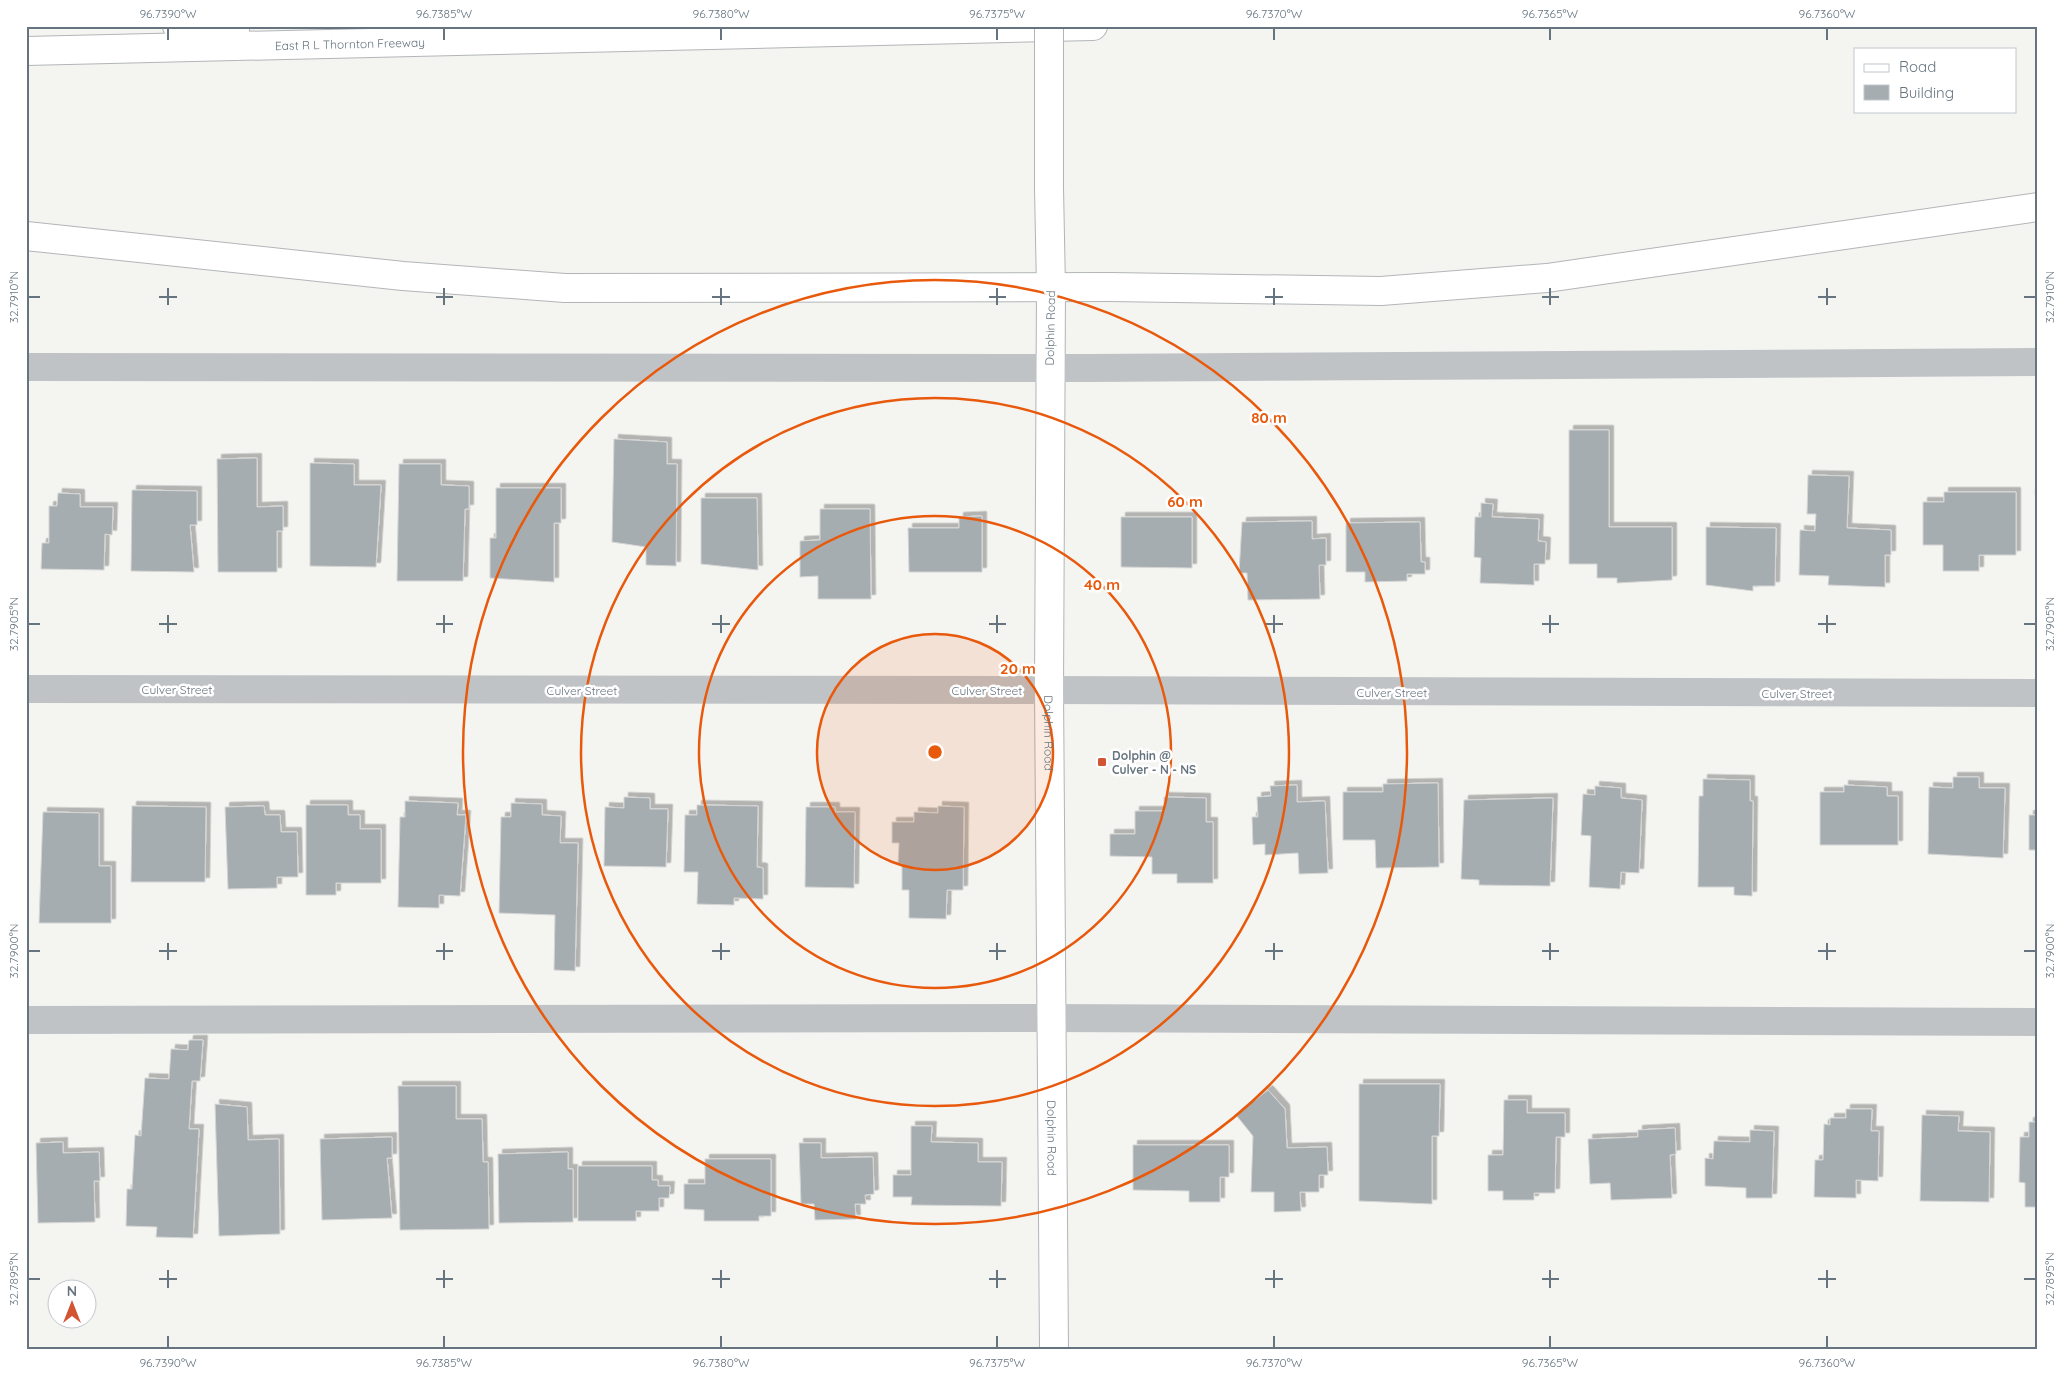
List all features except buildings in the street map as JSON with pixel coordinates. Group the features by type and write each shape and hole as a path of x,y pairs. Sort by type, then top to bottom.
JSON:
{"main road":[{"path":"177,26 431,41"},
{"name":"Dolphin Road","path":"1049,26 1051,288 1049,690 1054,1350"},
{"name":"East R L Thornton Freeway","path":"26,51 1093,26"},
{"path":"26,236 403,276 565,288 1051,288 1381,291 1556,276 2038,207"}],"street":[{"path":"26,367 1050,368 2038,362"},
{"name":"Culver Street","path":"26,689 2038,693"},
{"path":"26,1020 1051,1018 2038,1022"}],"place":[{"name":"Dolphin @ Culver - N - NS","path":"1102,762"}]}
